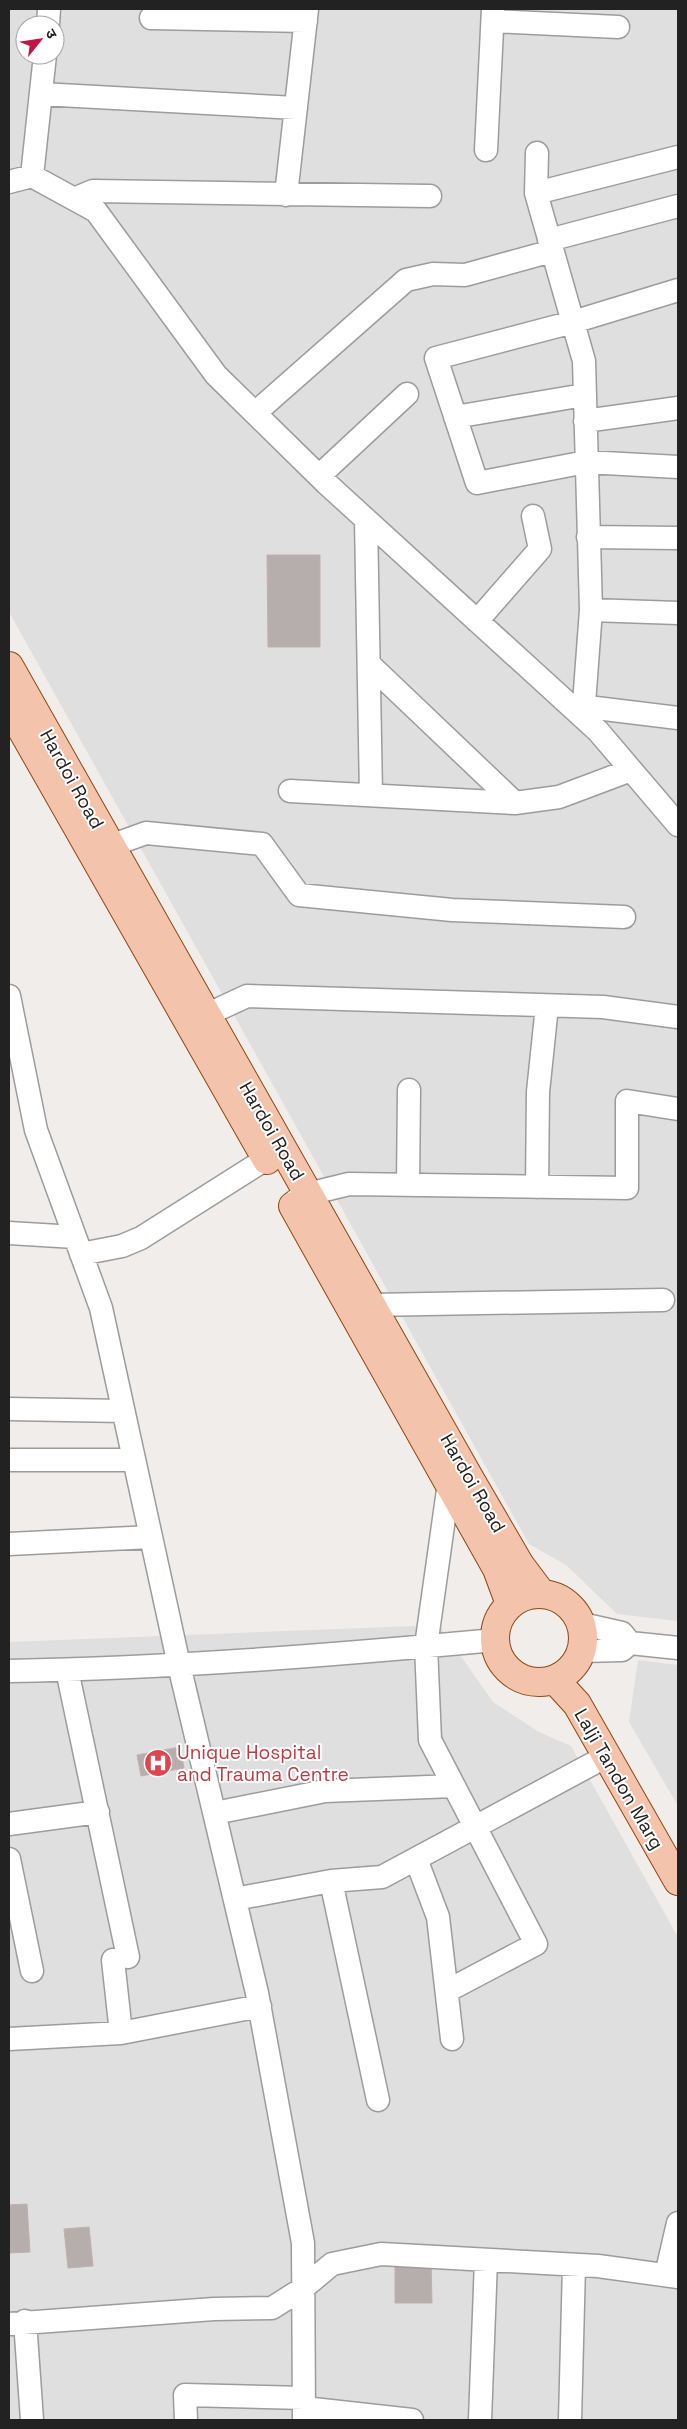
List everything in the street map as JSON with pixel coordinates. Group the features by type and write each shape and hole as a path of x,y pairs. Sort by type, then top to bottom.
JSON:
{"main road":[{"name":"Hardoi Road","path":"9,666 13,698 266,1160 300,1198 371,1304 458,1477 498,1569 510,1604"},
{"name":"Hardoi Road","path":"13,698 110,846 206,1015 300,1198 458,1477 541,1593"},
{"path":"541,1593 559,1598 575,1611 582,1624 584,1639 581,1655 569,1672 555,1680 535,1683 519,1678 506,1668 497,1652 495,1633 499,1618 510,1604 525,1595 541,1593"},
{"name":"Lalji Tandon Marg","path":"581,1655 590,1695 678,1854"},
{"name":"Lalji Tandon Marg","path":"555,1680 577,1704 678,1881"}],"street":[{"path":"151,18 307,15 286,195"},
{"path":"486,150 493,15 618,27"},
{"path":"32,176 45,65"},
{"path":"41,94 296,108"},
{"path":"537,153 536,193 584,360 591,610 582,717"},
{"path":"536,193 678,157"},
{"path":"9,182 32,176 96,211 216,375 366,520 598,731 678,825"},
{"path":"74,199 93,191 430,196"},
{"path":"255,413 406,280 433,274 466,276 551,245 678,206"},
{"path":"676,292 573,322 436,358 477,483 586,462 678,467"},
{"path":"319,476 407,394"},
{"path":"455,417 584,395"},
{"path":"585,421 678,408"},
{"path":"477,621 540,550 533,516"},
{"path":"366,520 371,795"},
{"path":"588,536 678,538"},
{"path":"591,610 678,613"},
{"path":"369,664 515,803"},
{"path":"582,717 596,708 678,718"},
{"path":"290,791 515,803 559,797 631,770"},
{"path":"110,846 146,833 262,844 300,895 452,910 624,917"},
{"path":"206,1015 247,996 603,1007 678,1017"},
{"path":"9,1000 19,1097 36,1130 101,1308 179,1665 260,2006 303,2243 304,2409"},
{"path":"538,1187 538,1092 547,1006"},
{"path":"408,1185 409,1090"},
{"path":"300,1198 349,1184 627,1188 627,1101 678,1109"},
{"path":"9,1233 78,1245 122,1246 141,1238 266,1160"},
{"path":"371,1304 663,1300"},
{"path":"9,1408 123,1411"},
{"path":"9,1460 133,1460"},
{"path":"446,1990 536,1944 430,1740 426,1646 458,1477"},
{"path":"9,1544 150,1537"},
{"path":"582,1624 622,1633 630,1643 678,1648"},
{"path":"9,1671 179,1665 306,1657 495,1640"},
{"path":"581,1655 622,1650 630,1643"},
{"path":"67,1670 98,1812 121,1958 121,2033"},
{"path":"235,1899 331,1881 382,1877 607,1756"},
{"path":"215,1813 325,1791 454,1786"},
{"path":"9,1824 98,1812"},
{"path":"9,1859 32,1972"},
{"path":"416,1859 438,1917 452,2039"},
{"path":"331,1881 378,2100"},
{"path":"9,2039 121,2033 260,2006"},
{"path":"32,2420 17,2322 272,2308 302,2288 332,2264 381,2254 574,2265 672,2276 678,2223"},
{"path":"480,2420 486,2260"},
{"path":"570,2420 574,2265"},
{"path":"186,2420 185,2395 403,2420"}],"shaded area":[{"path":"9,9 678,9 678,1621 617,1614 566,1565 529,1544 9,612"},
{"path":"439,1625 493,1702 539,1732 571,1746 678,1937 678,2420 9,2420 9,1642"},
{"path":"638,1660 678,1665 678,1806 629,1722"}],"building":[{"path":"267,555 320,555 320,647 268,647"},
{"path":"180,1747 184,1768 141,1776 137,1755"},
{"path":"27,2204 30,2252 9,2253 9,2205"},
{"path":"89,2227 93,2266 68,2268 64,2229"},
{"path":"395,2261 431,2261 432,2303 395,2303"}],"place":[{"name":"Unique Hospital and Trauma Centre","path":"158,1763"}]}
